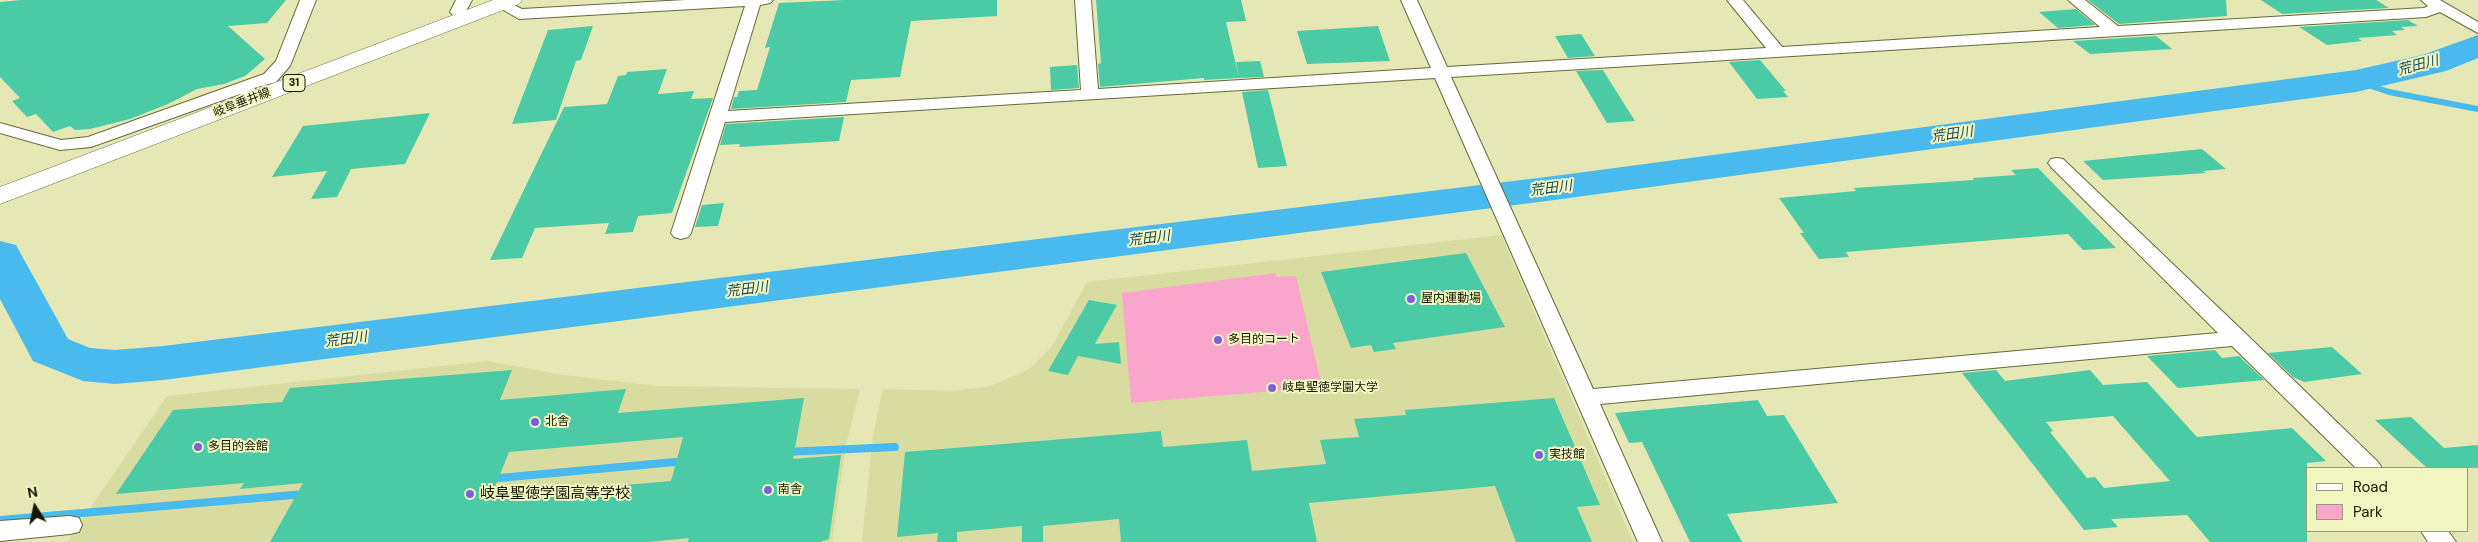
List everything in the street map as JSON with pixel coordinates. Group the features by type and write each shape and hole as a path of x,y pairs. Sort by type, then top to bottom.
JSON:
{"main road":[{"name":"岐阜垂井線","path":"0,196 76,167 249,92 464,9 507,2"}],"street":[{"path":"0,128 60,146 91,142 249,92 270,78 284,63 308,0"},
{"path":"681,233 754,0"},
{"path":"507,2 519,14 765,0"},
{"path":"1083,0 1090,94"},
{"path":"1409,0 1650,542"},
{"path":"1735,0 1777,51"},
{"path":"2076,0 2113,30"},
{"path":"717,117 2426,12 2435,3 2478,28"},
{"path":"2057,162 2369,467"},
{"path":"1585,398 2238,338"},
{"path":"0,531 70,525 58,542"},
{"path":"2434,532 2444,542"}],"shaded area":[{"name":"岐阜聖徳学園大学","path":"1501,235 1633,542 862,542 873,435 883,389 952,391 990,386 1028,370 1052,346 1087,282"},
{"name":"岐阜聖徳学園高等学校","path":"488,361 556,374 658,386 860,389 846,445 832,542 67,542 167,396"}],"green space":[{"name":"多目的コート","path":"1276,273 1277,277 1296,276 1322,387 1131,403 1122,293"}],"building":[{"path":"21,0 286,0 267,23 228,26 265,59 245,76 224,84 197,89 168,104 130,119 90,129 75,130 70,126 53,132 36,114 27,117 12,101 20,98 0,77 0,2"},
{"path":"845,0 997,0 997,16 911,21 900,77 851,80 846,102 731,109 734,97 737,97 739,91 757,90 770,47 765,48 779,3"},
{"path":"1096,0 1241,0 1246,21 1226,22 1239,78 1204,80 1204,78 1100,87 1098,64 1101,63"},
{"path":"2088,0 2226,0 2227,16 2119,24"},
{"path":"2261,0 2376,0 2389,8 2282,14"},
{"path":"2076,9 2095,25 2058,28 2039,12"},
{"path":"2408,20 2418,26 2401,27 2405,30 2392,31 2397,35 2358,38 2362,41 2327,45 2299,27"},
{"path":"593,26 581,60 576,61 556,120 512,124 548,30"},
{"path":"1378,26 1390,61 1307,64 1297,31"},
{"path":"1581,34 1595,56 1568,58 1555,36"},
{"path":"2156,36 2172,49 2090,54 2073,41"},
{"path":"1760,60 1786,91 1783,91 1788,97 1757,99 1729,62"},
{"path":"1260,61 1264,77 1239,78 1236,62"},
{"path":"1077,65 1079,88 1051,90 1050,67"},
{"path":"667,69 658,94 694,91 691,99 713,98 672,213 638,216 633,232 605,234 609,223 535,228 522,258 490,260 564,107 607,104 618,76 626,75 627,72"},
{"path":"1603,70 1635,121 1607,123 1576,71"},
{"path":"1268,90 1287,166 1258,168 1242,92"},
{"path":"430,113 405,164 351,169 337,197 311,199 327,171 272,177 303,126"},
{"path":"844,117 839,141 739,147 740,144 720,145 726,124"},
{"path":"2202,149 2226,169 2203,171 2206,173 2103,180 2083,161"},
{"path":"2038,168 2116,248 2083,250 2068,234 1846,252 1849,257 1819,259 1800,233 1804,233 1779,198 1856,191 1854,188 1974,180 1973,178 2016,175 2011,170"},
{"path":"724,203 718,226 695,227 702,205"},
{"name":"屋内運動場","path":"1466,253 1505,327 1393,343 1396,349 1374,352 1371,345 1351,348 1321,272"},
{"path":"1089,300 1117,305 1095,344 1119,342 1121,364 1078,356 1068,375 1048,371"},
{"path":"2332,347 2362,374 2304,382 2293,377 2268,353"},
{"path":"2215,350 2222,358 2239,356 2264,380 2178,388 2147,356"},
{"name":"岐阜聖徳学園高等学校","path":"512,370 500,400 626,389 618,413 804,398 793,459 841,455 829,539 820,542 688,542 689,538 648,542 270,542 303,483 240,489 244,483 116,494 173,410 282,402 290,388","holes":["683,437 671,481 491,497 509,452"]},
{"path":"1996,370 2005,381 2090,370 2103,385 2147,382 2197,437 2292,428 2326,461 2307,463 2306,467 2307,542 2210,542 2187,515 2111,519 2118,527 2084,530 1962,373","holes":["2113,416 2170,481 2104,488 2095,477 2087,478 2050,432 2053,431 2046,422"]},
{"path":"1554,398 1600,505 1577,507 1592,542 1516,542 1495,486 1309,503 1317,542 1121,542 1119,519 1043,526 1043,542 1022,542 1022,526 957,532 957,542 937,542 938,533 897,537 905,452 1161,431 1163,447 1247,440 1252,471 1326,464 1320,440 1359,437 1354,419 1406,415 1405,410"},
{"path":"1758,400 1767,416 1784,415 1838,503 1727,514 1742,542 1690,542 1642,442 1629,443 1615,413"},
{"path":"2411,417 2444,448 2478,445 2478,468 2426,467 2375,420"}],"waterway":[{"name":"荒田川","path":"0,255 50,350 83,364 115,367 163,363 1554,188 2356,81 2433,63 2478,46"},
{"name":"荒田川","path":"2356,81 2389,92 2478,109"},
{"path":"785,452 895,447"},
{"path":"488,479 686,461"},
{"path":"0,520 305,494"}],"place":[{"name":"屋内運動場","path":"1411,299"},
{"name":"多目的コート","path":"1218,340"},
{"name":"岐阜聖徳学園大学","path":"1272,388"},
{"name":"北舎","path":"535,422"},
{"name":"多目的会館","path":"198,447"},
{"name":"実技館","path":"1539,455"},
{"name":"南舎","path":"768,490"},
{"name":"岐阜聖徳学園高等学校","path":"470,494"}]}
